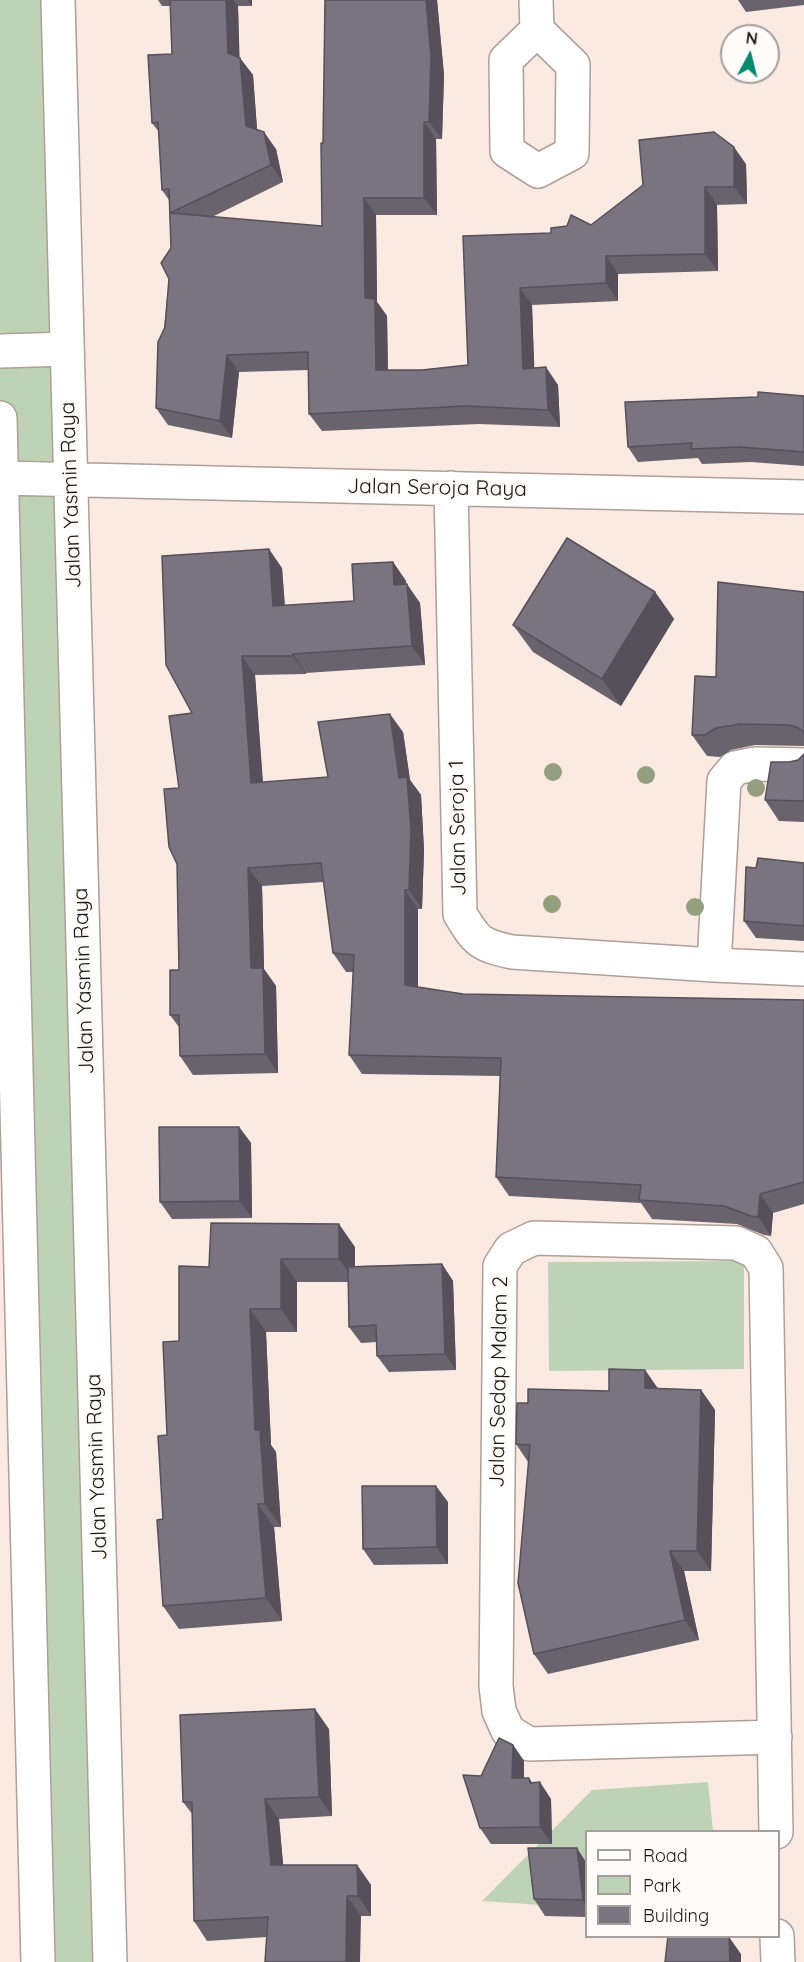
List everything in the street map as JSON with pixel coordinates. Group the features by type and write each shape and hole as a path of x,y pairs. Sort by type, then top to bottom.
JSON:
{"street":[{"name":"Jalan Yasmin Raya","path":"58,0 110,1962"},
{"path":"0,351 67,349"},
{"path":"0,418 38,1962"},
{"name":"Jalan Seroja Raya","path":"2,478 804,497"},
{"name":"Jalan Seroja 1","path":"451,488 460,914 472,935 486,946 512,952 804,969"},
{"path":"714,965 724,781 735,768 754,764 804,765"},
{"name":"Jalan Sedap Malam 2","path":"775,1737 529,1744 508,1731 499,1711 496,1686 500,1266 511,1249 534,1238 736,1243 756,1252 766,1268 775,1737 776,1830"},
{"path":"777,1938 778,1962"}],"green space":[{"path":"0,0 58,0 110,1962 38,1962 0,426"},
{"path":"744,1261 744,1369 549,1371 548,1262"},
{"path":"708,1782 713,1830 585,1830 585,1908 482,1901 592,1790"}],"building":[{"path":"170,0 226,0 228,53 240,58 246,126 264,132 271,165 170,213 322,226 321,143 323,143 325,0 426,0 431,57 429,122 424,122 424,198 364,198 365,298 375,299 376,370 422,370 468,365 463,236 551,233 551,228 567,226 571,215 591,225 643,185 639,140 714,132 734,147 734,187 705,187 705,254 606,256 606,283 520,288 523,369 546,367 548,410 466,406 309,414 308,352 227,355 220,421 156,408 158,342 165,327 169,279 161,263 171,248 169,189 162,190 158,122 152,123 148,55 172,54"},
{"path":"758,392 804,396 804,452 740,447 691,449 692,443 628,447 625,402 758,397"},
{"path":"567,538 655,592 602,679 513,625"},
{"path":"269,549 273,606 354,601 352,564 393,562 394,585 407,584 412,646 293,654 293,656 242,656 251,783 328,777 318,722 390,714 399,778 407,777 411,831 409,890 405,890 405,985 463,994 804,1000 804,1182 760,1194 758,1217 724,1206 639,1200 641,1185 496,1177 501,1058 349,1055 354,955 333,953 321,863 248,868 251,968 263,968 265,1054 180,1056 179,1015 170,1015 170,970 179,970 177,864 169,847 164,789 179,788 169,716 192,713 166,665 162,556"},
{"path":"718,582 804,592 804,733 799,728 789,725 740,724 716,728 705,735 692,735 695,676 716,677"},
{"path":"804,754 804,801 765,800 771,762 798,760"},
{"path":"758,858 804,863 804,926 744,921 746,867 756,868"},
{"path":"159,1127 239,1127 240,1201 160,1202"},
{"path":"211,1223 339,1224 339,1259 281,1259 281,1309 250,1309 255,1430 260,1430 265,1504 258,1504 266,1598 163,1606 157,1520 163,1519 158,1436 167,1435 163,1342 179,1341 179,1266 209,1267"},
{"path":"442,1264 445,1354 377,1356 376,1325 349,1327 348,1267"},
{"path":"609,1369 645,1370 645,1388 701,1390 697,1551 670,1551 685,1620 534,1654 518,1583 530,1445 516,1444 517,1403 528,1403 528,1389 609,1391"},
{"path":"362,1486 436,1486 437,1547 363,1549"},
{"path":"315,1709 319,1797 265,1799 271,1865 357,1865 358,1896 347,1896 346,1962 265,1962 268,1917 194,1921 192,1802 183,1802 180,1715"},
{"path":"499,1738 513,1745 512,1778 529,1778 530,1783 540,1782 540,1827 480,1828 463,1775 481,1776"},
{"path":"528,1848 577,1848 583,1900 534,1899"},
{"path":"668,1938 729,1938 730,1962 665,1962"}]}
